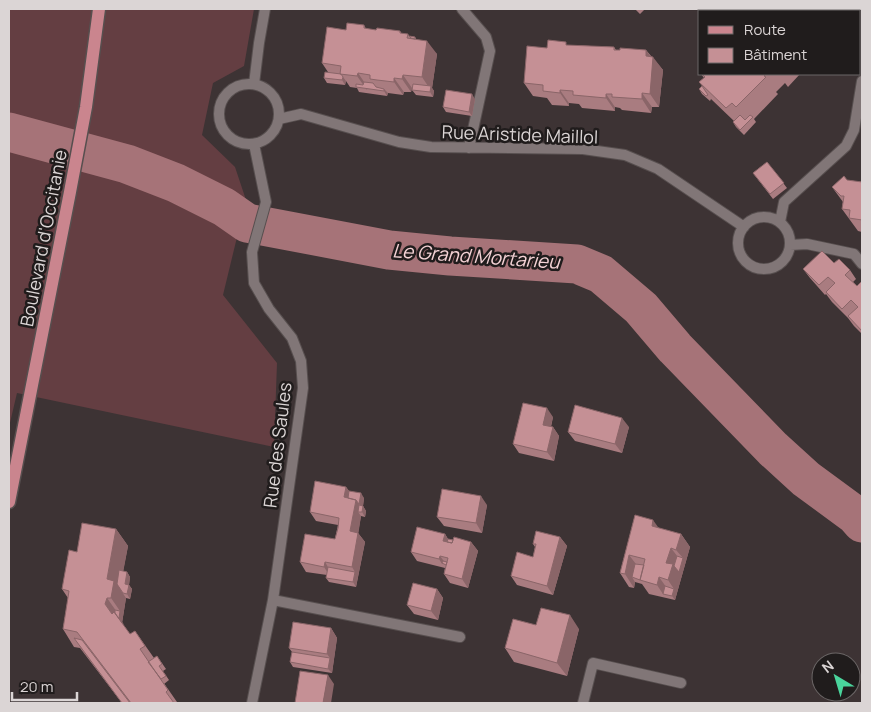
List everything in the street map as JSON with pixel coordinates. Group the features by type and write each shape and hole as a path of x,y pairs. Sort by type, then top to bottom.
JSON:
{"main road":[{"name":"Boulevard d'Occitanie","path":"9,502 86,107 99,9"}],"street":[{"path":"254,84 259,43 266,9"},
{"path":"462,9 486,37 490,51 469,148"},
{"path":"780,222 784,202 846,146 854,130 862,81"},
{"path":"241,84 254,84 265,88 274,97 278,107 279,120 270,135 263,141 254,144 241,144 229,138 221,127 218,114 221,101 229,90 241,84"},
{"name":"Rue Aristide Maillol","path":"279,120 301,114 400,142 431,148 583,149 625,155 658,169 744,226"},
{"name":"Rue des Saules","path":"252,703 273,600 303,388 301,361 292,338 268,309 254,283 252,252 266,202 254,144"},
{"path":"760,218 769,218 780,222 789,236 790,245 781,263 771,268 762,269 747,262 739,247 741,232 744,226 760,218"},
{"path":"790,245 807,244 854,254 862,264"},
{"path":"273,600 460,637"},
{"path":"583,703 593,663 681,683"}],"shaded area":[{"path":"9,9 254,9 244,66 213,83 202,135 235,167 246,200 223,295 277,363 274,447 17,393 9,427"}],"building":[{"path":"818,9 820,10 765,10"},
{"path":"347,23 364,25 364,28 376,30 377,28 400,31 400,33 408,34 407,38 427,41 422,77 403,75 402,79 394,78 394,82 377,80 370,79 370,75 358,73 357,76 340,74 341,66 322,63 327,27 346,30"},
{"path":"548,40 566,42 566,45 614,47 614,50 620,50 620,48 646,50 646,56 653,57 650,94 642,93 642,99 612,97 612,94 606,94 606,98 573,95 573,91 560,90 560,93 543,91 543,85 524,83 527,46 547,48"},
{"path":"325,72 341,74 342,80 324,78"},
{"path":"703,75 765,75 766,77 736,107 732,103 726,108 699,82 705,77"},
{"path":"364,82 373,83 376,87 384,89 384,91 356,87 356,84 363,85"},
{"path":"413,84 431,86 430,92 412,90"},
{"path":"702,86 708,95 706,96 699,89"},
{"path":"446,90 472,94 469,112 443,107"},
{"path":"740,115 745,120 750,115 753,117 740,130 733,122"},
{"path":"767,162 784,183 770,194 753,173"},
{"path":"844,176 847,180 862,182 862,220 849,218 850,210 842,209 844,196 841,196 832,187"},
{"path":"822,251 834,263 839,259 850,270 845,275 857,286 862,283 862,331 848,316 858,307 851,300 842,309 826,292 835,283 828,277 819,285 803,269"},
{"path":"523,403 547,408 543,425 553,427 547,452 513,444"},
{"path":"575,405 622,418 615,444 568,432"},
{"path":"315,481 346,487 344,497 356,500 350,531 358,533 352,567 325,562 324,567 300,562 305,534 335,539 338,528 339,518 310,512"},
{"path":"442,489 481,496 476,523 437,517"},
{"path":"349,491 361,493 359,504 356,500 348,498"},
{"path":"359,505 363,506 362,512 358,512"},
{"path":"635,515 653,520 652,526 681,534 676,550 671,548 666,563 673,564 668,580 659,577 657,585 640,580 645,559 629,555 625,574 620,573"},
{"path":"82,523 116,529 107,579 114,581 111,598 107,598 105,604 112,614 114,612 130,634 135,631 145,646 140,649 168,690 166,692 174,703 131,703 77,632 63,629 69,591 62,589 69,550 77,552"},
{"path":"417,527 445,534 443,541 452,543 454,537 471,542 462,579 444,574 448,558 440,556 439,559 411,552"},
{"path":"536,531 560,537 547,586 511,576 517,552 533,557"},
{"path":"448,539 453,540 452,543 447,542"},
{"path":"677,556 683,558 679,572 674,566"},
{"path":"635,564 644,565 640,580 632,577"},
{"path":"328,567 355,572 353,582 326,578"},
{"path":"119,570 127,572 125,584 129,585 127,594 123,593 117,584"},
{"path":"413,583 437,589 431,611 407,605"},
{"path":"665,586 674,589 672,596 663,594"},
{"path":"541,608 570,615 557,663 505,648 513,619 536,625"},
{"path":"115,610 120,611 119,618 123,624 115,613"},
{"path":"293,622 331,628 327,654 289,648"},
{"path":"74,638 82,640 130,703 122,703"},
{"path":"292,652 330,658 328,669 290,662"},
{"path":"157,656 162,664 159,666 166,676 161,679 148,662"},
{"path":"300,671 328,675 323,703 295,703"}],"waterway":[{"name":"Le Grand Mortarieu","path":"9,132 127,164 176,183 224,207 247,223 389,250 577,264 601,274 641,308 675,348 773,449 806,479 855,515 862,523"}]}
